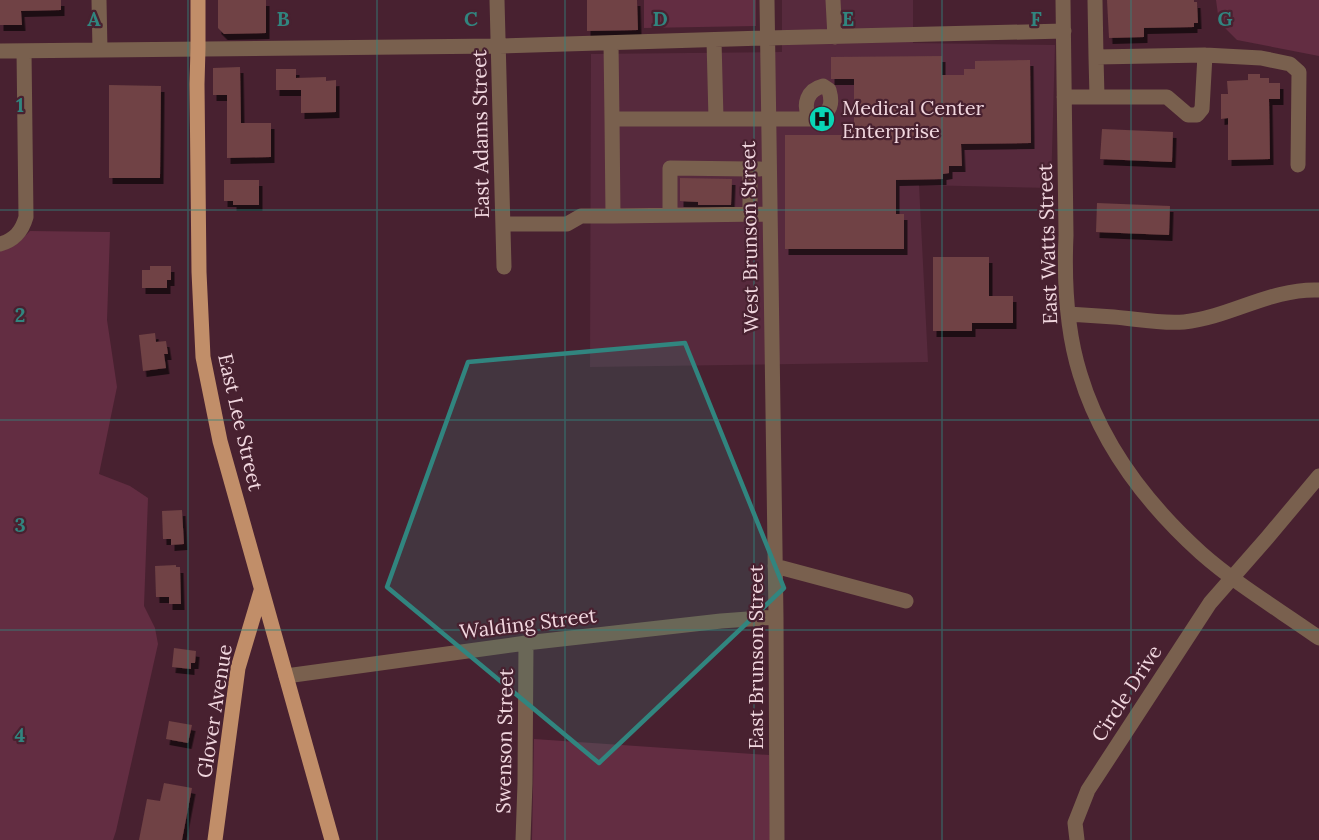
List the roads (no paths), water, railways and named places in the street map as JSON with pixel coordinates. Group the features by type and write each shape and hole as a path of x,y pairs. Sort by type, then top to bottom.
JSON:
{"main road":[{"name":"East Lee Street","path":"198,0 196,84 203,357 220,441 332,840"},
{"name":"Glover Avenue","path":"214,840 238,668 261,591"}],"street":[{"path":"99,0 100,50"},
{"name":"East Adams Street","path":"497,0 504,267"},
{"name":"West Brunson Street","path":"767,0 774,473"},
{"path":"833,0 836,36"},
{"name":"East Watts Street","path":"1063,0 1066,223 1064,269 1072,341 1091,406 1143,493 1165,519 1202,554 1319,638"},
{"path":"1095,0 1097,97"},
{"path":"0,51 499,46 1064,32"},
{"path":"714,40 716,118"},
{"path":"611,43 613,216"},
{"path":"0,244 11,240 18,234 26,217 24,51"},
{"path":"1096,57 1205,55 1261,58 1290,64 1299,72 1298,165"},
{"path":"1064,97 1167,97 1188,115 1197,116 1202,110 1205,55"},
{"path":"612,118 808,118"},
{"path":"670,215 670,168 769,168"},
{"path":"750,169 750,214"},
{"path":"503,224 567,224 581,216 770,214"},
{"path":"1068,314 1183,322 1216,316 1281,293 1304,289 1319,290"},
{"name":"East Brunson Street","path":"774,473 777,840"},
{"name":"Circle Drive","path":"1077,840 1075,823 1088,790 1210,603 1319,476"},
{"path":"775,566 906,601"},
{"name":"Walding Street","path":"286,676 526,643 721,621 776,618"},
{"name":"Swenson Street","path":"523,840 526,643"}],"place":[{"name":"Medical Center Enterprise","path":"822,119"}]}
